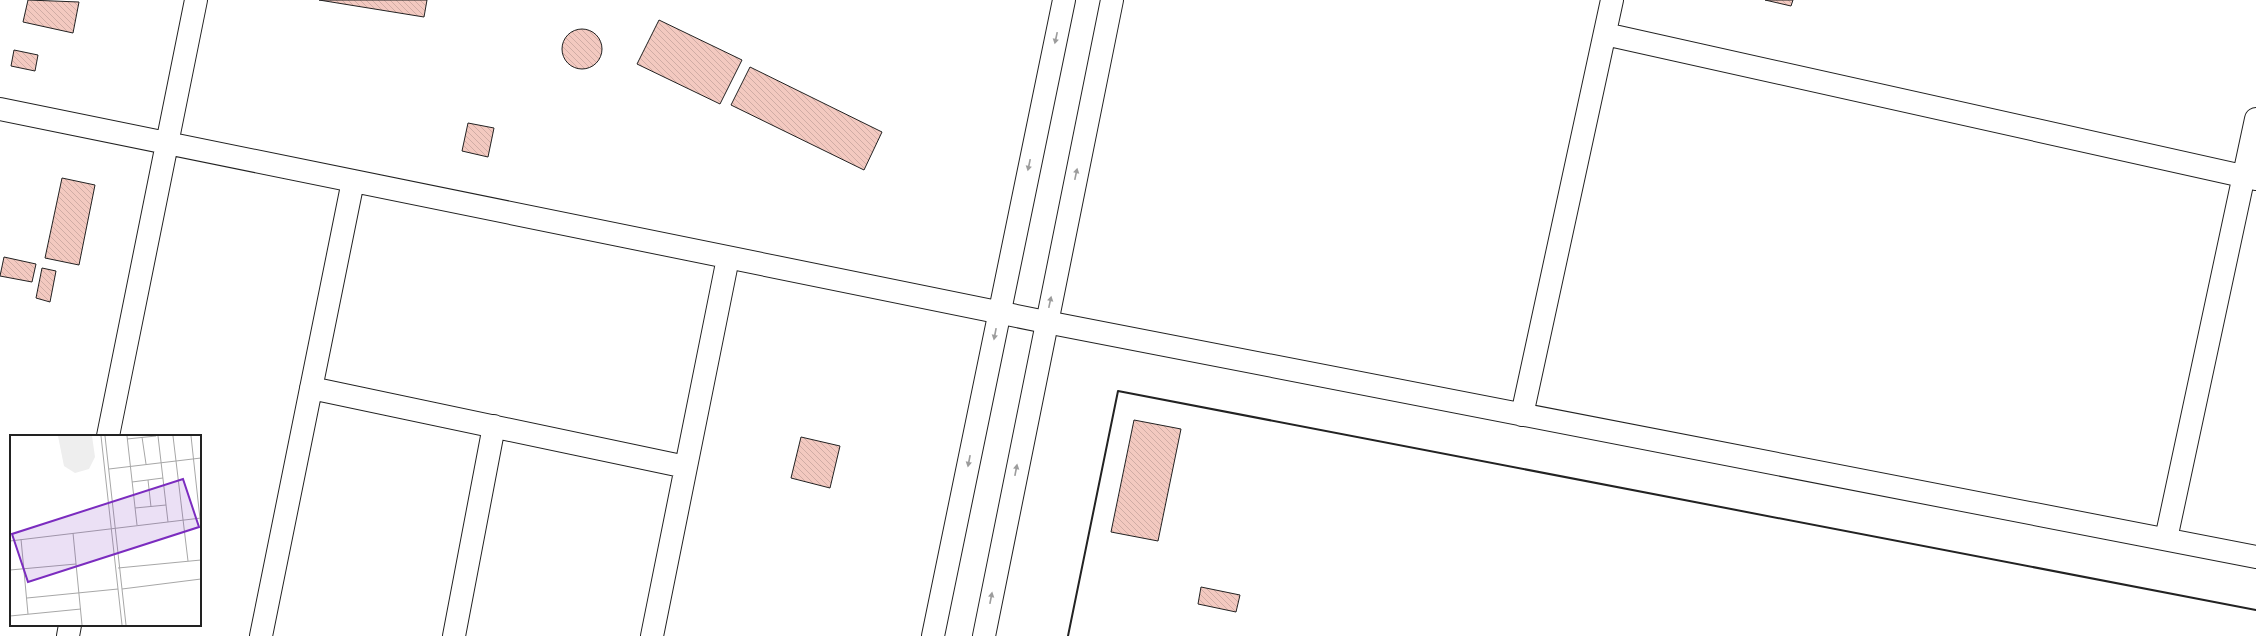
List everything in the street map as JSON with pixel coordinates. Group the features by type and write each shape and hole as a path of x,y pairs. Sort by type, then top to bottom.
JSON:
{"street":[{"path":"108,435 196,0"},
{"path":"933,636 1064,0"},
{"path":"984,636 1112,0"},
{"path":"1522,415 1612,0"},
{"path":"1605,34 2250,177"},
{"path":"0,109 999,313 2256,557"},
{"path":"2166,539 2250,177 2256,119"},
{"path":"261,636 353,181"},
{"path":"652,636 728,258"},
{"path":"312,388 686,467"},
{"path":"454,636 494,426"},
{"path":"68,636 70,626"}],"building":[{"path":"28,0 79,2 73,33 23,22"},
{"path":"319,0 427,0 424,17"},
{"path":"1765,0 1793,0 1791,6"},
{"path":"659,20 742,60 720,104 637,64"},
{"path":"586,29 593,32 599,38 602,49 601,57 593,66 586,69 578,69 571,66 563,57 562,45 565,38 574,30"},
{"path":"14,50 38,55 35,71 11,66"},
{"path":"750,67 882,132 864,170 731,105"},
{"path":"468,123 494,128 488,157 462,151"},
{"path":"62,178 95,185 79,265 45,258"},
{"path":"4,257 36,264 32,282 0,276"},
{"path":"42,268 56,271 50,302 36,298"},
{"path":"1134,420 1181,429 1158,541 1111,532"},
{"path":"801,437 840,446 830,488 791,478"},
{"path":"1201,587 1240,595 1236,612 1198,604"}],"wall":[{"path":"1068,636 1118,391 2256,610"}]}
